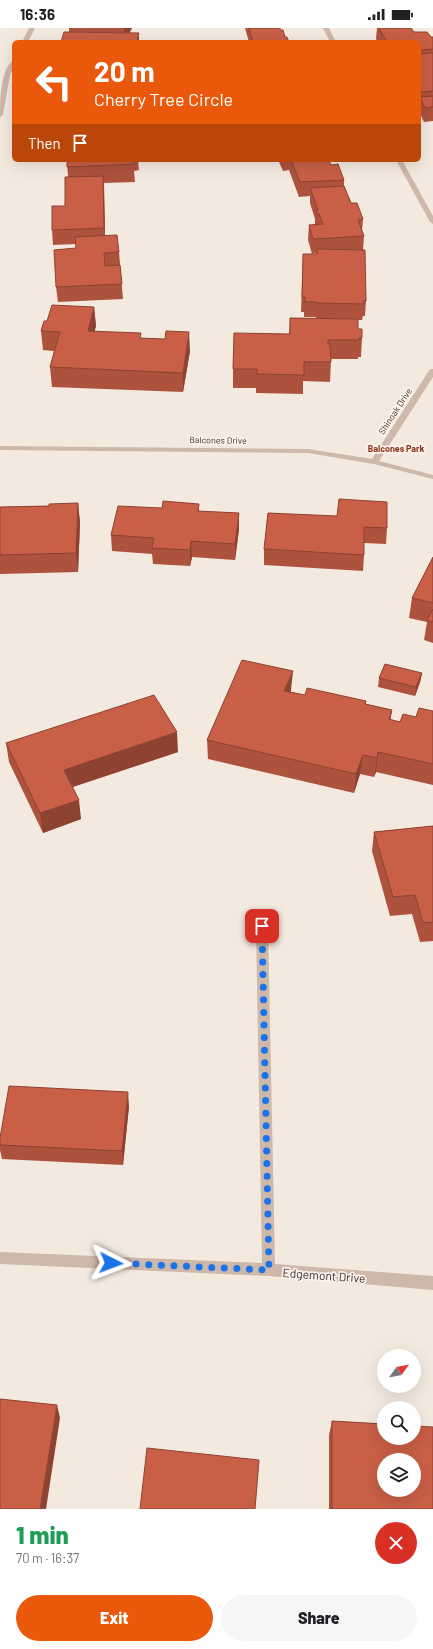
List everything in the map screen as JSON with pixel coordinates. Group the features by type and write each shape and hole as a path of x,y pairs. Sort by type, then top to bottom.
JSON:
{"street":[{"path":"26,40 32,28"},
{"path":"326,28 332,40"},
{"path":"0,115 7,75 12,66"},
{"path":"400,162 433,222"},
{"name":"Shinoak Drive","path":"374,462 433,371"},
{"name":"Balcones Drive","path":"0,448 308,451 374,462 433,477"},
{"path":"262,926 269,1270"},
{"name":"Edgemont Drive","path":"0,1258 269,1270 433,1283"}],"building":[{"path":"249,28 280,28 280,30 283,30 285,37 287,37 288,40 252,40"},
{"path":"379,28 411,28 414,32 427,32 431,37 433,37 433,49 421,50 421,40 386,40"},
{"path":"64,32 139,33 137,40 62,40"},
{"path":"433,53 433,91 422,92 421,91 421,54"},
{"path":"433,96 433,107 425,108 421,97"},
{"path":"67,162 134,162 134,164 67,167"},
{"path":"292,162 330,162 331,165 338,164 344,180 300,182"},
{"path":"103,176 104,228 52,230 52,206 65,206 65,177"},
{"path":"344,186 351,203 357,203 363,219 358,220 364,236 313,239 309,225 323,224 319,214 317,214 316,210 318,210 310,188"},
{"path":"117,235 119,252 104,253 105,266 120,265 122,284 56,287 54,250 76,248 75,237"},
{"path":"317,249 365,250 366,301 363,301 364,304 305,302 305,297 302,297 303,254 317,254"},
{"path":"52,305 94,307 88,331 141,333 140,338 165,339 166,331 189,332 183,373 50,367 60,332 41,331 44,321 47,321"},
{"path":"290,318 358,319 358,329 362,329 362,338 359,338 360,340 328,340 328,344 330,344 331,362 304,362 304,375 257,374 257,369 233,369 234,333 290,334"},
{"path":"339,499 387,502 387,528 364,527 364,555 264,549 268,513 337,516"},
{"path":"163,501 199,504 198,511 239,513 235,544 191,541 190,550 152,548 154,538 111,535 118,506 162,508"},
{"path":"78,503 76,553 0,555 0,507 49,506 49,504"},
{"path":"433,557 433,603 412,598"},
{"path":"433,609 433,622 427,620"},
{"path":"242,660 293,671 284,691 305,695 307,688 366,701 365,704 392,710 389,719 400,722 403,714 416,717 419,708 433,711 433,764 378,752 377,758 363,755 356,774 207,740"},
{"path":"385,664 422,673 416,687 379,678"},
{"path":"154,695 177,732 64,770 79,800 40,813 6,743"},
{"path":"433,826 433,922 423,923 415,895 393,897 374,832"},
{"path":"9,1086 128,1092 122,1151 0,1145"},
{"path":"0,1399 57,1405 40,1509 0,1509"},
{"path":"332,1421 377,1424 377,1445 421,1445 421,1426 433,1427 433,1509 332,1509"},
{"path":"147,1448 259,1460 255,1509 140,1509"}],"district":[{"name":"Balcones Park","path":"396,448"}],"route":[{"path":"111,1263 269,1270 262,926"}]}
